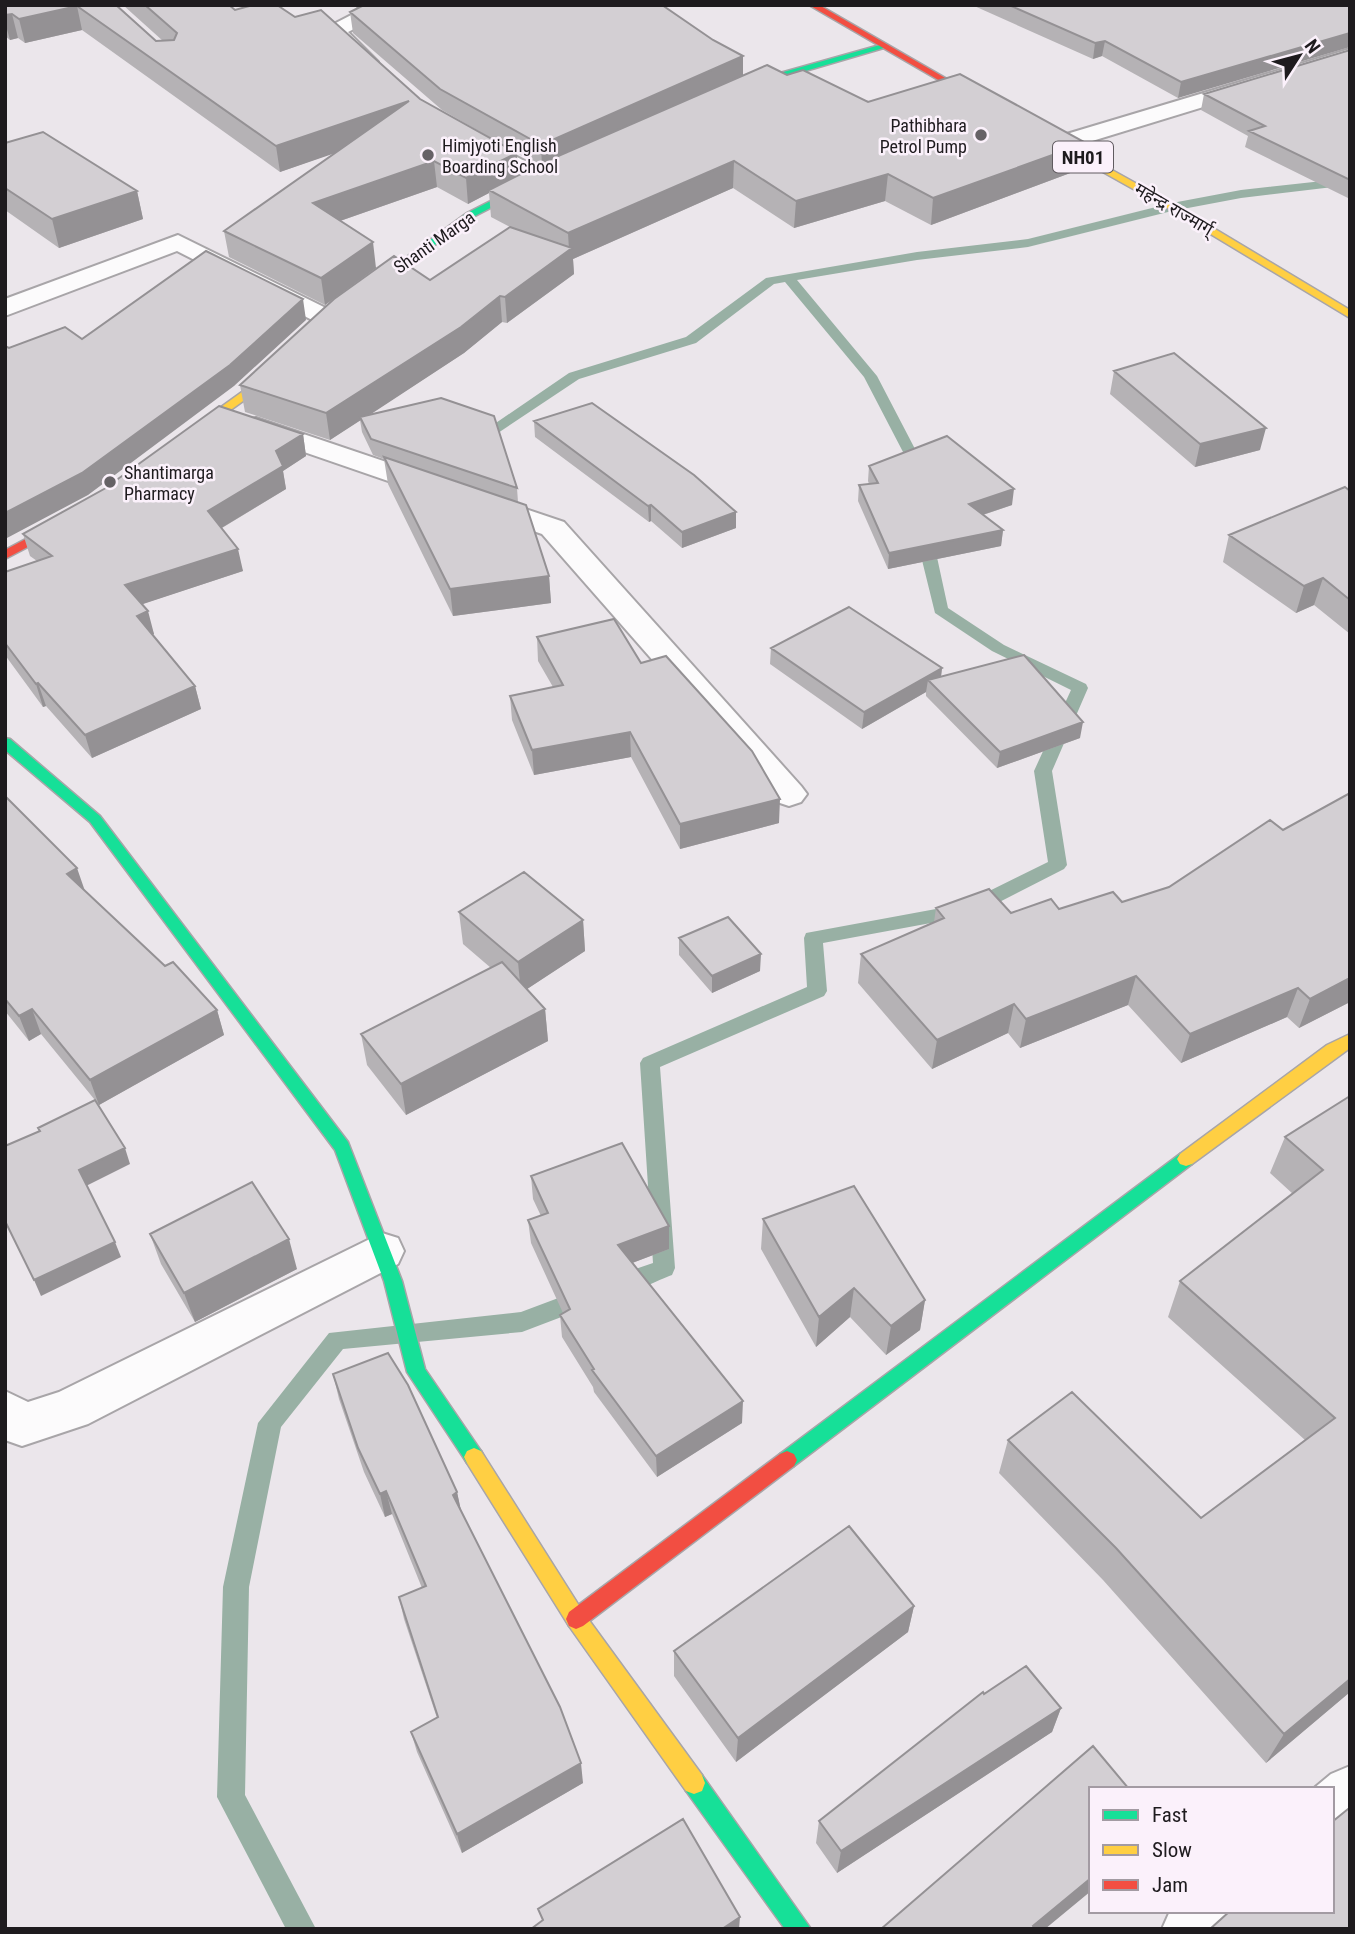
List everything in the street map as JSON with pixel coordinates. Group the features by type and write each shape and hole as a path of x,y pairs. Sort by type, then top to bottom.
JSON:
{"main road":[{"path":"813,5 1000,111"},
{"path":"721,98 758,82 883,47"},
{"name":"महेन्द्र राज्मार्ग्","path":"1023,124 1172,206 1350,315"},
{"name":"Shanti Marga","path":"333,314 470,215 547,177"},
{"path":"164,454 246,394 296,346"},
{"path":"5,555 88,510"},
{"path":"5,742 95,819 342,1147 387,1266 416,1373 445,1411 576,1619 799,1929"},
{"path":"576,1619 1333,1049 1350,1040"}],"street":[{"path":"368,5 369,14 335,31 385,76"},
{"path":"1058,144 1350,55"},
{"path":"456,131 547,177"},
{"path":"5,308 178,242 333,314"},
{"path":"217,413 553,528 789,794"},
{"path":"5,1412 22,1425 71,1409 387,1266"},
{"path":"1334,1806 1350,1793"},
{"path":"1191,1929 1209,1913"}],"building":[{"path":"5,5 116,5 156,41 174,40 177,33 145,5 229,5 235,10 253,5 277,5 295,17 321,10 420,99 517,153 466,178 434,161 313,203 373,242 321,278 224,231 409,101 276,146 77,6 19,19 12,14 5,15"},
{"path":"364,5 662,5 713,40 743,56 541,145 440,89 350,12"},
{"path":"1009,5 1350,5 1350,33 1181,82 1105,41 1095,43"},
{"path":"1350,50 1350,180 1249,131 1265,126 1204,94"},
{"path":"767,65 787,75 803,70 868,102 960,74 1086,143 933,198 888,174 796,201 734,161 568,233 489,190 549,160"},
{"path":"43,132 137,191 52,219 5,188 5,143"},
{"path":"510,227 572,248 505,297 500,296 461,327 326,413 240,385 334,299 394,256 430,280"},
{"path":"206,251 303,299 230,365 82,473 5,513 5,346 9,348 65,327 82,339"},
{"path":"1174,353 1266,428 1200,444 1114,371"},
{"path":"441,398 494,416 517,488 371,439 360,417"},
{"path":"592,403 694,475 736,512 682,532 651,505 648,506 534,421"},
{"path":"219,406 303,434 276,451 283,466 208,511 238,549 125,585 148,611 137,616 195,686 85,735 38,683 36,684 5,643 5,572 52,556 23,534 104,489"},
{"path":"947,436 1014,489 969,504 1003,530 889,553 859,485 878,483 869,466"},
{"path":"384,457 526,505 549,576 450,589"},
{"path":"1345,487 1350,491 1350,600 1323,578 1304,586 1229,535"},
{"path":"849,607 942,668 864,712 771,648"},
{"path":"614,619 641,663 666,656 752,751 780,799 680,824 630,732 532,750 510,696 563,685 537,637"},
{"path":"1024,655 1083,722 1000,752 928,680"},
{"path":"1350,793 1350,978 1310,999 1298,988 1190,1034 1136,976 1026,1019 1014,1004 937,1040 861,954 944,918 936,908 989,889 1011,913 1051,899 1059,909 1113,892 1122,902 1169,887 1270,820 1283,830"},
{"path":"7,798 77,868 67,874 165,966 173,962 217,1010 90,1080 32,1009 19,1016 5,999"},
{"path":"524,872 583,920 518,962 459,912"},
{"path":"728,917 761,954 712,976 679,938"},
{"path":"502,962 545,1009 401,1084 361,1034"},
{"path":"1350,1096 1350,1679 1284,1734 1116,1548 1008,1440 1072,1392 1201,1518 1335,1418 1180,1281 1323,1170 1285,1137"},
{"path":"95,1100 125,1148 79,1170 115,1242 34,1280 5,1221 5,1146 40,1131 38,1128"},
{"path":"622,1143 669,1226 618,1245 743,1401 656,1456 592,1370 594,1369 560,1315 570,1309 528,1220 548,1213 531,1176"},
{"path":"252,1182 289,1239 184,1293 150,1234"},
{"path":"854,1186 925,1300 891,1326 854,1288 819,1317 763,1219"},
{"path":"388,1353 408,1385 457,1492 453,1495 560,1707 581,1763 457,1834 411,1732 438,1717 399,1597 426,1586 386,1491 380,1494 358,1448 333,1374"},
{"path":"849,1526 914,1606 738,1738 674,1651"},
{"path":"1026,1666 1061,1708 841,1851 819,1821 983,1692 984,1694"},
{"path":"1093,1746 1127,1787 1089,1787 1089,1880 1033,1926 1035,1929 881,1929"},
{"path":"1348,1809 1350,1811 1350,1929 1210,1929 1228,1913 1334,1913 1334,1820"},
{"path":"683,1819 740,1917 722,1929 531,1929 543,1920 538,1909"}],"waterway":[{"path":"478,440 574,376 691,340 770,281 917,256 1028,243 1172,207 1241,194 1350,181"},
{"path":"788,278 870,376 920,472"},
{"path":"620,1284 664,1268 650,1063 817,991 813,938 967,910 1058,865 1043,771 1080,688 998,648 941,610 927,548 933,536"},
{"path":"302,1929 231,1797 236,1587 270,1423 337,1340 522,1322 585,1298"}],"traffic: fast":[{"path":"735,92 758,82 883,47"},
{"path":"361,294 470,215 537,181"},
{"path":"5,742 95,819 342,1147 393,1281 416,1372 474,1457"},
{"path":"787,1460 1186,1159"},
{"path":"694,1783 799,1929"}],"traffic: slow":[{"path":"1038,132 1172,207 1350,315"},
{"path":"182,440 246,394 280,362"},
{"path":"1186,1159 1333,1049 1350,1040"},
{"path":"474,1457 576,1619 694,1783"}],"traffic: jam":[{"path":"813,5 988,105"},
{"path":"5,555 71,519"},
{"path":"576,1619 787,1460"}],"place":[{"name":"Pathibhara Petrol Pump","path":"981,135"},
{"name":"Himjyoti English Boarding School","path":"428,155"},
{"name":"Shantimarga Pharmacy","path":"110,482"}]}
